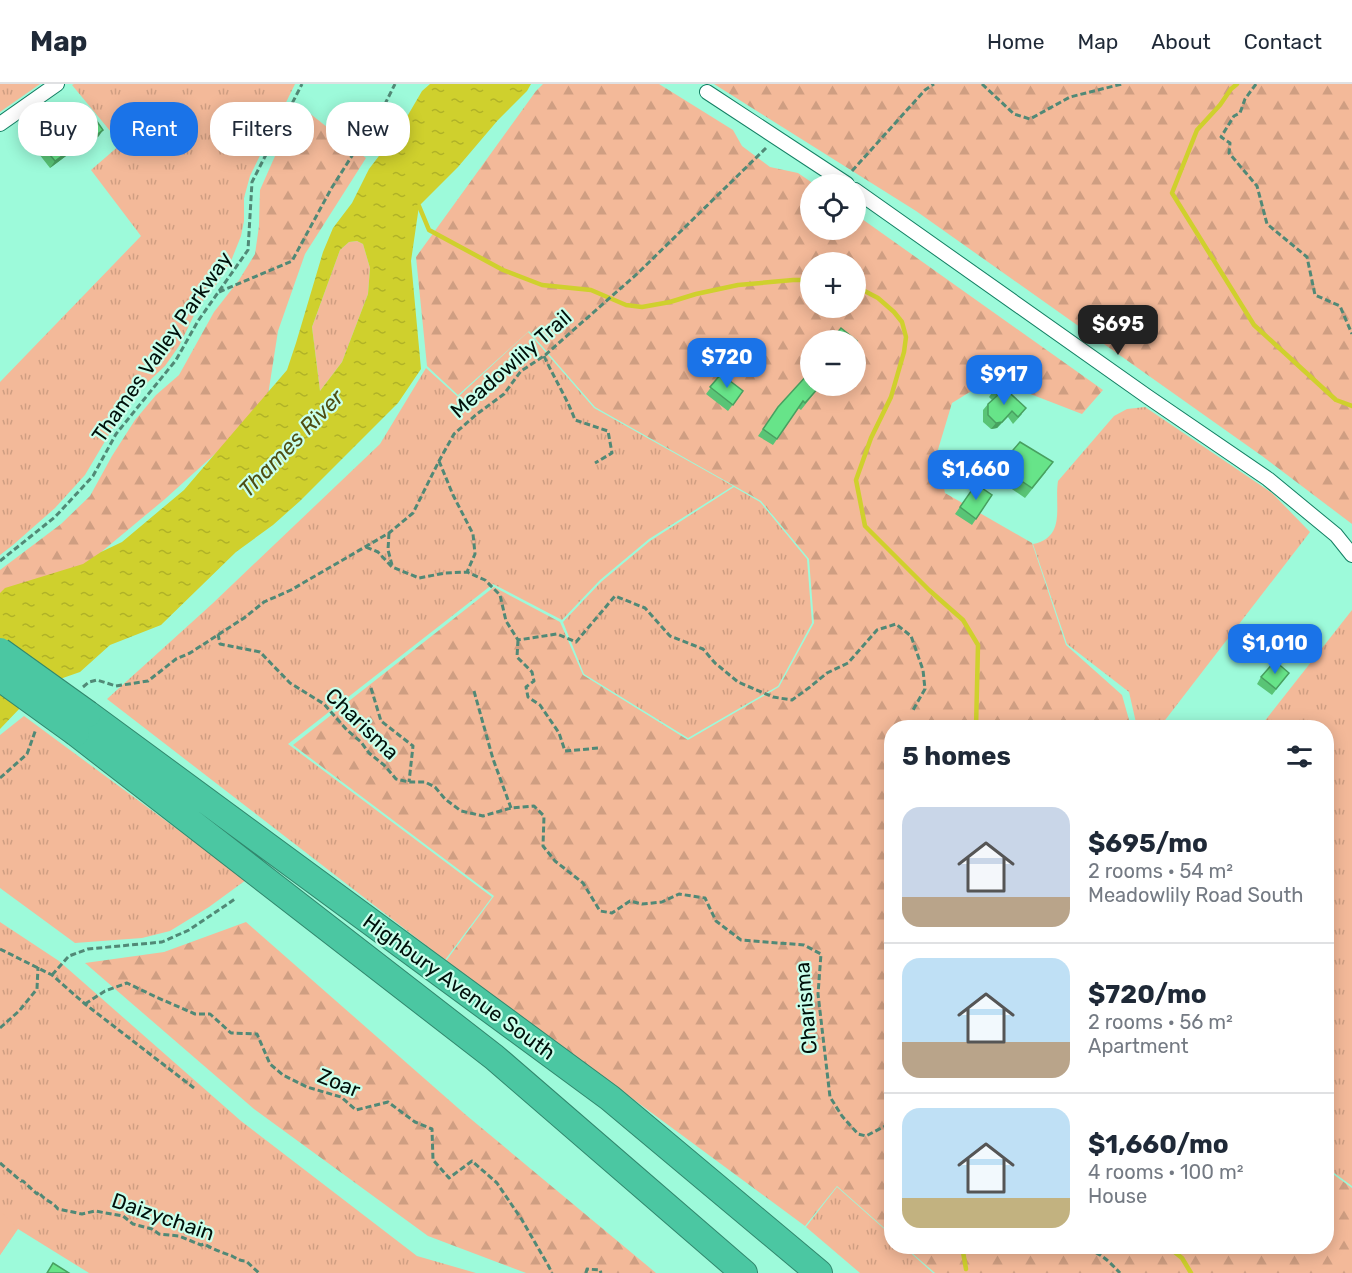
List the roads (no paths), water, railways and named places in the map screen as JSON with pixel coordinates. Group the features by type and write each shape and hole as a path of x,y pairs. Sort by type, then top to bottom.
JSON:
{"highway":[{"path":"0,651 82,723"},
{"path":"0,678 82,723"},
{"name":"Highbury Avenue South","path":"82,723 494,1057 744,1273"},
{"name":"Highbury Avenue South","path":"82,723 610,1098 819,1273"}],"street":[{"path":"0,123 57,84"},
{"path":"707,92 831,174"},
{"path":"866,198 1268,479 1336,535 1352,555"}],"water":[{"name":"Thames River","path":"430,84 531,84 458,167 419,206 411,261 421,369 398,403 300,501 273,525 236,552 161,625 110,645 80,672 60,679 22,706 0,729 0,593 5,588 83,564 122,542 184,490 287,370 323,252 333,228 352,203 369,169 379,156 410,156 410,112 422,91","holes":["357,241 363,244 370,268 368,294 342,362 320,391 312,327 340,250 349,242"]}],"waterway":[{"path":"1237,84 1197,130 1172,193 1254,325 1336,400 1352,406"},
{"path":"419,206 429,230 503,270 542,285 591,290 626,305 642,307 738,285 800,280"},
{"path":"866,292 878,298 894,312 902,322 906,337 891,397 871,438 856,480 865,526 929,590 963,620 978,645 976,720"},
{"path":"963,1254 966,1269"},
{"path":"1177,1254 1191,1273"}]}
